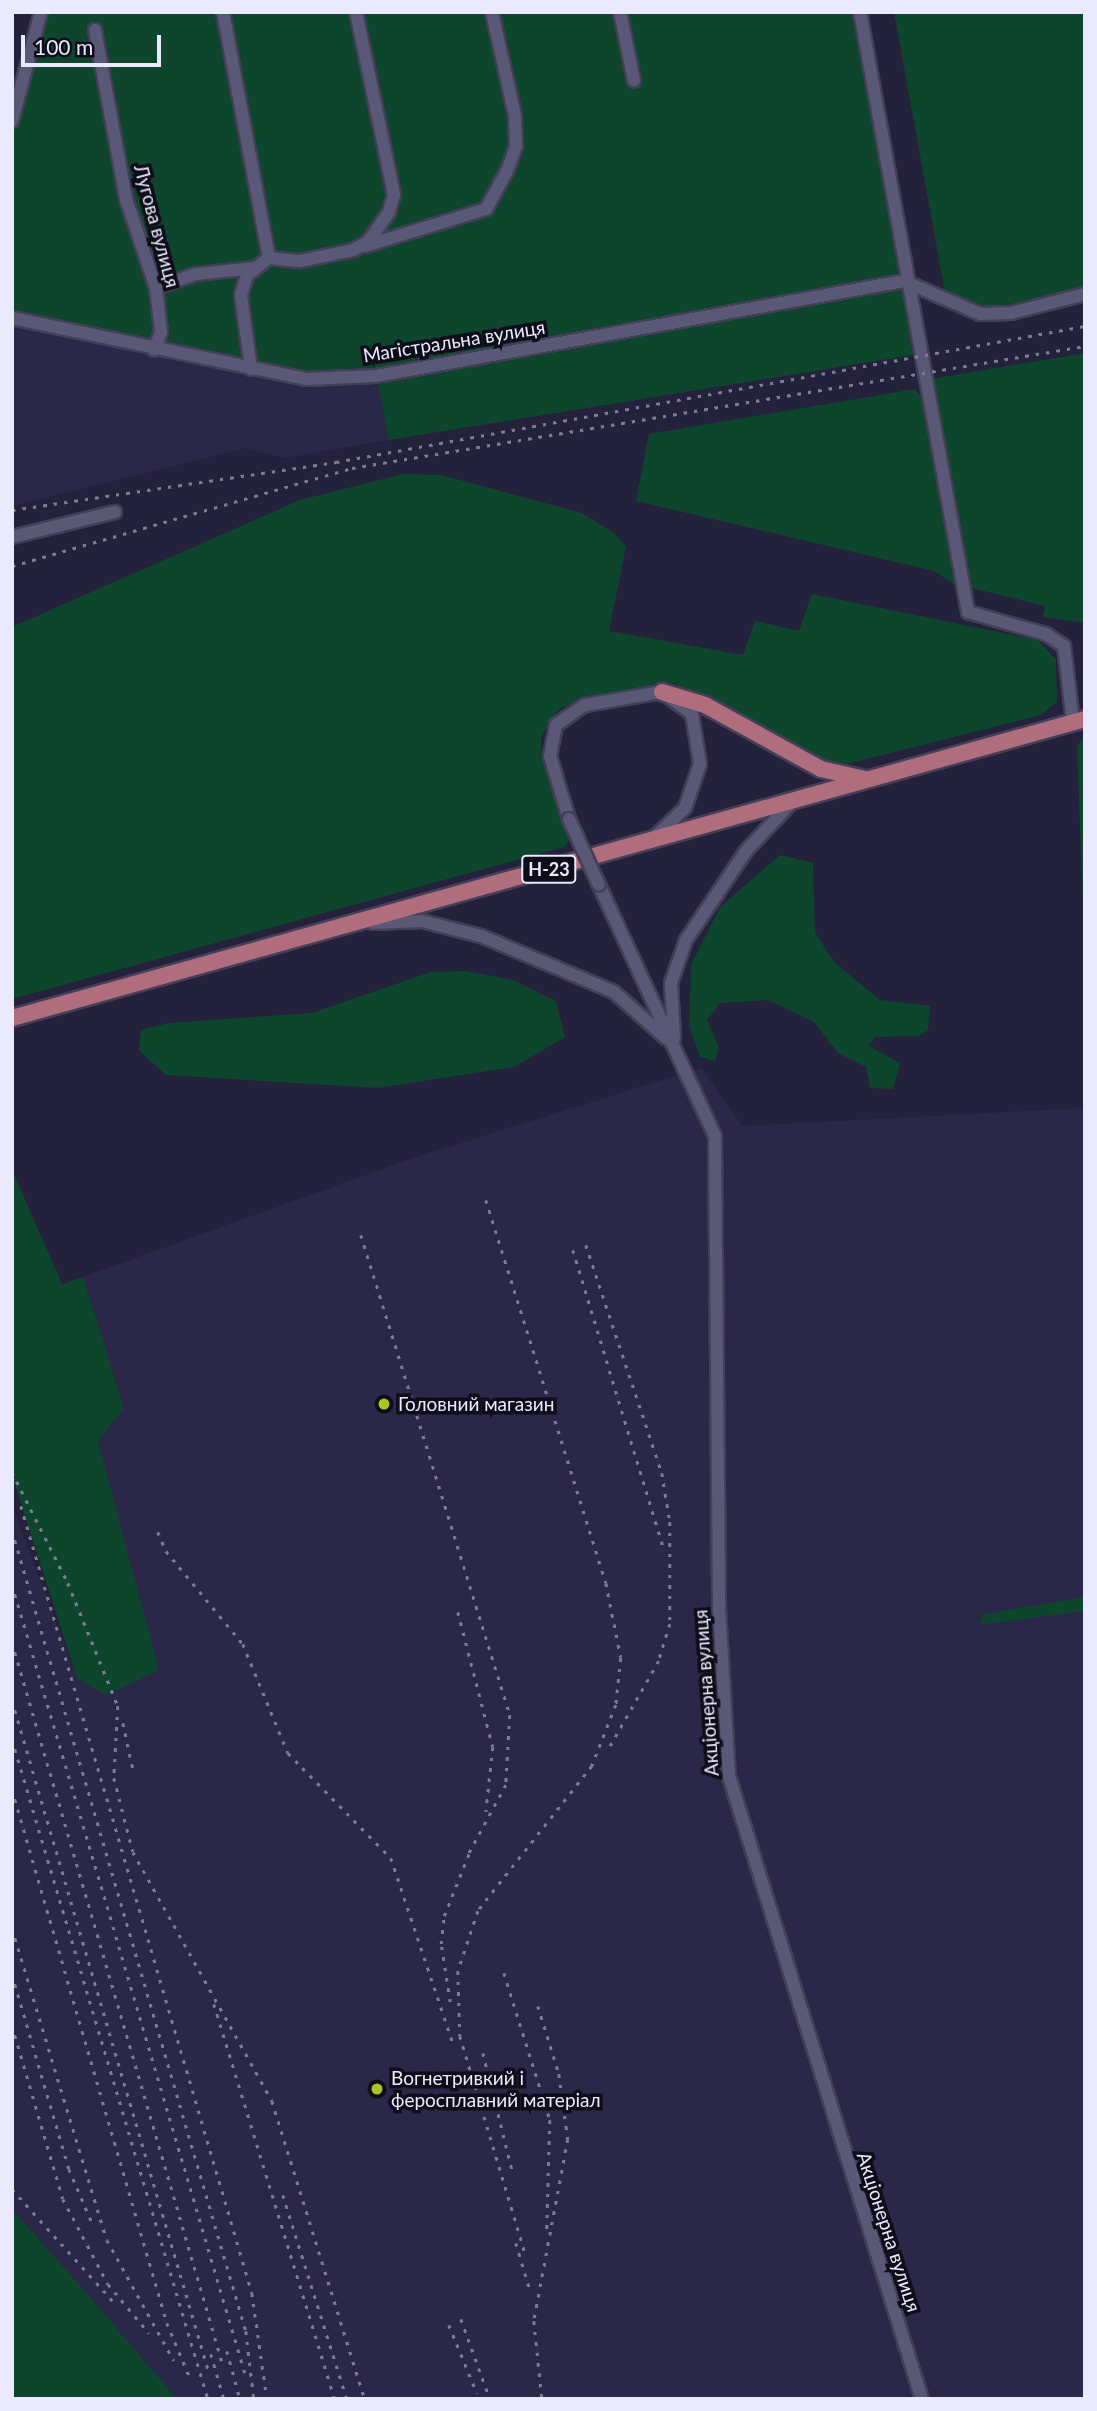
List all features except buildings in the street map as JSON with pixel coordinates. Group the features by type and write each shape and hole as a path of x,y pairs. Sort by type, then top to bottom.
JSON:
{"main road":[{"path":"662,692 688,697 821,769 871,779"},
{"name":"Н-23","path":"12,1018 1079,721"}],"street":[{"path":"12,121 41,12"},
{"path":"223,12 269,258"},
{"path":"353,250 380,228 394,195 356,12"},
{"path":"251,369 241,295 257,267 269,258 300,261 353,250 486,209 516,146 515,116 492,12"},
{"path":"620,12 634,82"},
{"path":"860,12 904,281 968,612 1046,634 1064,646 1079,721"},
{"name":"Лугова вулиця","path":"95,30 126,199 156,288 161,332 155,350"},
{"path":"156,288 196,274 257,267"},
{"path":"904,281 979,314 1011,313 1085,294"},
{"name":"Магістральна вулиця","path":"12,318 155,350 306,379 376,376 904,281"},
{"path":"12,537 115,512"},
{"path":"647,842 685,808 700,764 692,714 662,692"},
{"name":"Акціонерна вулиця","path":"662,692 585,705 553,728 550,756 569,818 675,1049 708,1114 716,1153 719,1608 729,1776 922,2399"},
{"path":"675,1049 671,983 686,940 746,850 792,802"},
{"path":"341,927 422,921 481,936 614,992 675,1049"}],"shaded area":[{"path":"12,318 376,376 389,440 285,458 246,448 12,506"},
{"path":"701,1068 742,1126 1085,1108 1085,2399 177,2399 12,2209 12,1505 77,1678 116,1515 98,1440 124,1408 83,1277 413,1158"}],"green space":[{"path":"41,12 860,12 919,354 389,440 376,376 306,379 12,318 12,121"},
{"path":"894,12 1085,12 1085,290 1003,314 946,298"},
{"path":"1085,353 1085,623 1043,617 1045,606 964,586 925,380"},
{"path":"915,389 927,405 957,586 934,571 636,501 649,434"},
{"path":"403,474 441,475 582,513 614,533 626,547 609,631 743,655 755,621 799,631 812,594 1038,640 1056,660 1057,702 1041,715 847,764 820,760 674,683 578,700 558,710 541,737 542,760 570,839 564,847 12,999 12,627 300,500"},
{"path":"1085,734 1085,958 1077,747"},
{"path":"780,855 813,863 815,933 834,962 880,1000 930,1006 928,1030 919,1036 875,1037 869,1046 900,1063 893,1089 870,1088 866,1067 838,1053 814,1022 768,1000 720,1003 707,1020 719,1048 715,1061 700,1057 689,1025 691,965 720,907"},
{"path":"466,971 513,980 556,1001 565,1037 514,1067 378,1088 166,1075 139,1050 141,1030 169,1023 312,1013 431,972"},
{"path":"12,1170 62,1284 83,1277 124,1408 98,1441 159,1670 106,1695 77,1678 12,1475"},
{"path":"1085,1597 1085,1611 979,1625 984,1614"},
{"path":"12,2209 88,2295 177,2399 12,2399"}],"railway":[{"path":"12,510 336,462 1085,326"},
{"path":"12,566 352,468 1085,346"},
{"path":"486,1200 606,1583 621,1658 616,1705 592,1766 478,1911 458,1971 460,2036 525,2253"},
{"path":"361,1235 510,1715 506,1785 466,1859"},
{"path":"586,1245 662,1473 670,1522 670,1624 659,1661 608,1750"},
{"path":"573,1250 664,1550"},
{"path":"12,1472 68,1583 118,1706 114,1778 133,1852 272,2101 365,2399"},
{"path":"21,1506 252,2293 267,2399"},
{"path":"12,1530 246,2331 254,2399"},
{"path":"158,1532 166,1551 243,1644 288,1753 391,1858 454,2046"},
{"path":"12,1584 245,2373"},
{"path":"458,1612 493,1747 486,1812"},
{"path":"12,1642 223,2365"},
{"path":"12,1700 208,2369"},
{"path":"123,1723 134,1774"},
{"path":"12,1739 208,2399"},
{"path":"12,1789 167,2323 190,2378"},
{"path":"450,2002 441,1944 444,1916 470,1851"},
{"path":"12,1928 107,2240 174,2361"},
{"path":"504,1973 550,2120 547,2230"},
{"path":"12,1974 69,2169 93,2225"},
{"path":"214,2004 335,2399"},
{"path":"538,2006 559,2074 568,2139 534,2321 542,2399"},
{"path":"12,2025 63,2199 108,2284 149,2333"},
{"path":"483,2053 512,2169"},
{"path":"12,2189 113,2301"},
{"path":"283,2195 347,2399"},
{"path":"516,2243 529,2287"},
{"path":"461,2319 490,2399"},
{"path":"449,2325 477,2393"},
{"path":"227,2351 240,2399"},
{"path":"211,2354 224,2399"}],"place":[{"name":"Головний магазин","path":"384,1404"},
{"name":"Вогнетривкий і феросплавний матеріал","path":"377,2089"}]}
